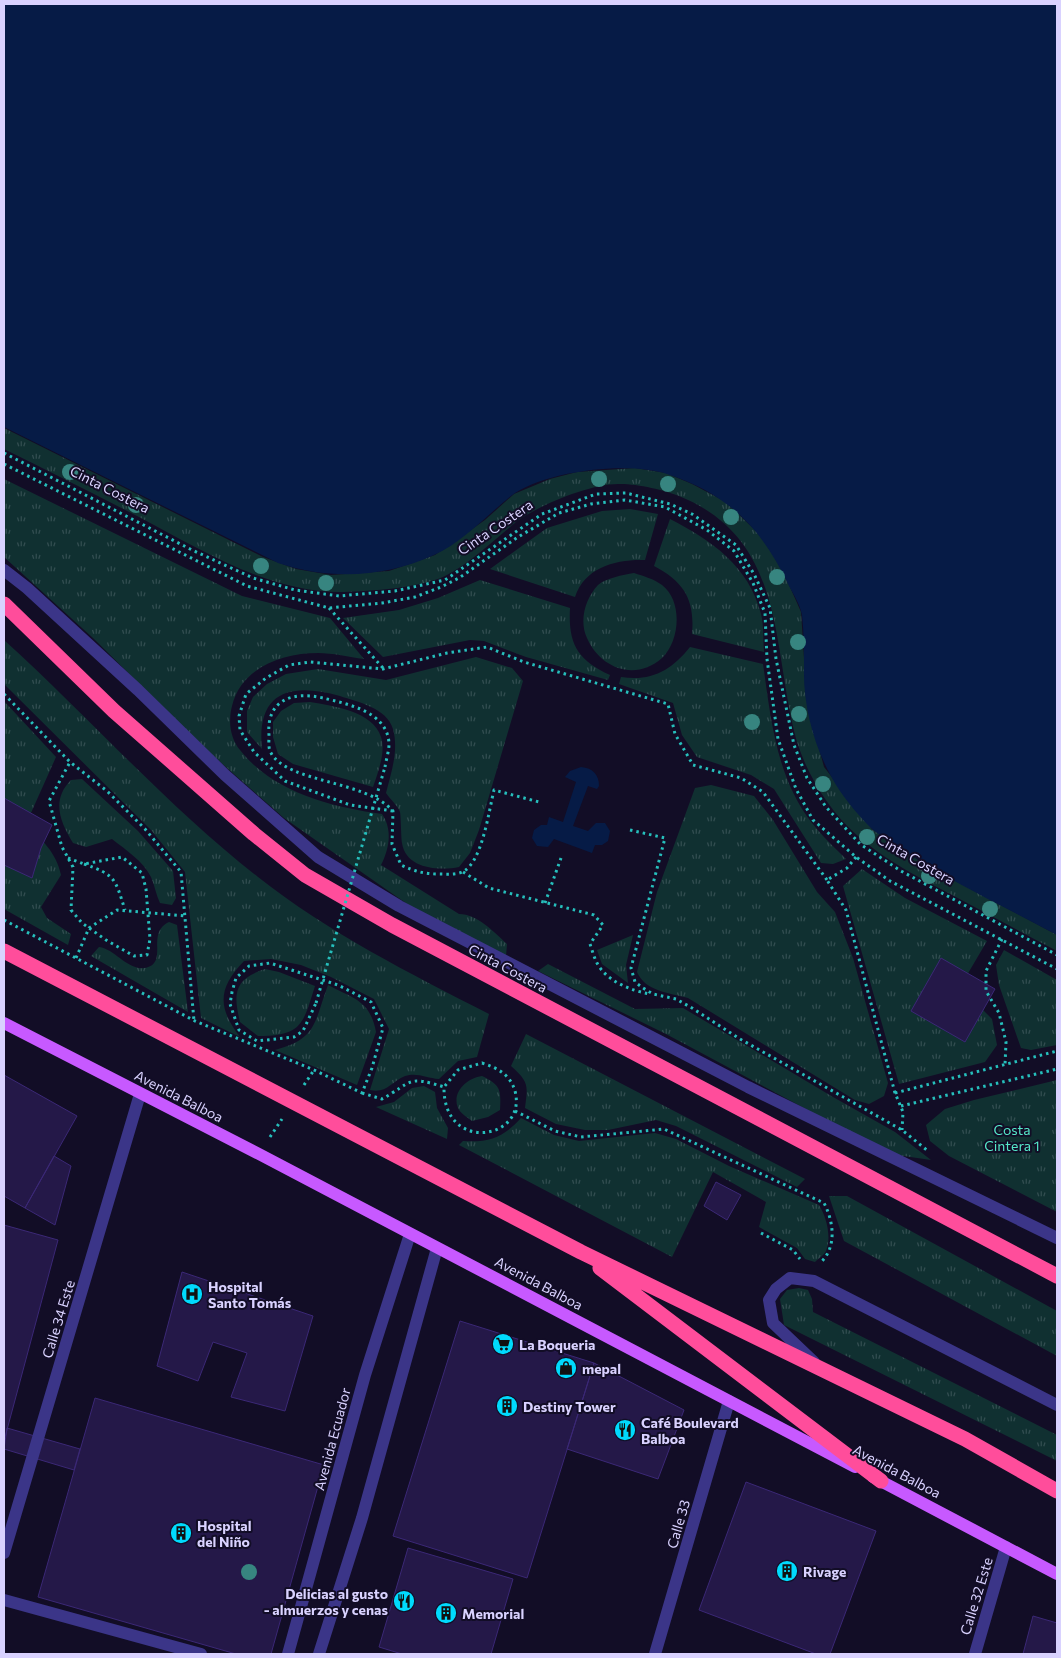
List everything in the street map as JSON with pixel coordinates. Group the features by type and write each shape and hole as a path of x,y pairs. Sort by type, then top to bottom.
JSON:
{"highway":[{"name":"Cinta Costera","path":"4,604 114,711 212,799 305,876 401,930 1057,1276"},
{"path":"4,951 582,1252 965,1439 1057,1492"},
{"path":"582,1252 622,1287 882,1481"}],"main road":[{"name":"Avenida Balboa","path":"4,1023 1057,1574"}],"street":[{"path":"4,570 27,588 138,690 225,776 318,857 399,906 731,1078 1057,1238"},
{"name":"Calle 34 Este","path":"4,1553 140,1094"},
{"name":"Avenida Ecuador","path":"288,1654 365,1375 410,1234"},
{"path":"320,1654 362,1518 437,1248"},
{"path":"819,1367 773,1324 769,1300 776,1289 790,1278 814,1281 1057,1405"},
{"name":"Calle 33","path":"655,1654 729,1401"},
{"name":"Calle 32 Este","path":"974,1654 1006,1547"},
{"path":"4,1600 201,1654"}],"path":[{"name":"Cinta Costera","path":"4,453 192,550 253,578 294,590 339,596 395,592 444,580 542,514 596,494 626,493 670,504 685,511 706,522 736,545 758,582 770,608 776,659 794,745 807,778 826,807 860,844 901,871 1057,955"},
{"path":"4,464 247,586 329,608 382,603 415,596 441,587 460,578 518,537 559,513 591,504 625,500 665,507 707,530 734,551 753,583 765,613 766,659 778,739 796,789 813,820 856,857 890,881 1057,969"},
{"path":"329,608 383,669"},
{"path":"393,811 350,805 285,781 254,752 240,730 239,716 246,694 266,678 289,665 310,662 383,669 447,653 487,648 524,662 668,704 676,734 693,766 740,778 763,792 827,880 846,910 895,1093 903,1112 902,1130"},
{"path":"4,694 70,762 107,791 144,829 181,872 194,1021"},
{"path":"362,1093 372,1068 383,1028 371,1002 338,985 270,963 249,966 236,978 230,1004 239,1030 257,1041 274,1041 294,1037 303,1031 316,1002 385,767 389,744 386,729 381,721 358,707 313,696 287,697 276,705 268,728 270,753 282,764 305,774 348,786 384,802 393,811 392,844 400,866 419,873 448,874 463,872 489,888 594,915 603,925 590,944 597,964 612,978 633,991 676,999 749,1044 902,1130 930,1152"},
{"path":"70,762 49,801 62,846 73,867 72,910 82,923 134,956 147,955 150,939 146,911 146,889 142,873 122,857 84,864"},
{"path":"463,872 479,851 494,790 539,802"},
{"path":"630,830 664,838 631,968 635,982 653,994"},
{"path":"827,880 846,868 856,857"},
{"path":"68,858 105,871 116,882 125,910"},
{"path":"544,902 561,858"},
{"path":"76,958 89,928 117,910 146,911 186,916"},
{"path":"4,920 194,1021 314,1070 362,1093 382,1099 397,1091 404,1084 420,1079 444,1087"},
{"path":"1002,939 986,971 986,991 998,1013 1006,1042 1005,1064"},
{"path":"895,1093 1057,1051"},
{"path":"482,1063 497,1068 513,1086 516,1097 515,1111 498,1129 485,1133 465,1130 458,1126 448,1111 444,1101 444,1087 458,1070 482,1063"},
{"path":"900,1106 1057,1069"},
{"path":"515,1111 555,1131 581,1138 664,1130 824,1203 830,1214 832,1242 828,1256 818,1265"},
{"path":"761,1233 793,1250 806,1265"}],"green space":[{"path":"4,428 263,557 296,569 331,575 389,571 435,555 485,520 514,494 550,479 577,472 635,468 666,473 692,484 726,502 760,535 782,569 801,612 807,704 824,767 872,829 924,864 1057,935 1057,951 936,887 885,857 841,819 814,782 797,742 777,635 769,601 757,569 740,540 714,515 679,496 658,489 632,485 618,484 593,488 565,497 526,515 463,565 435,580 381,590 343,592 316,590 289,585 237,567 4,449"},
{"path":"4,479 242,596 330,618 364,659 318,653 291,656 265,665 244,682 237,693 230,718 234,740 253,765 286,787 323,802 382,814 388,826 389,840 381,865 459,914 472,917 485,924 507,944 506,956 423,915 284,818 202,746 93,638 4,557"},
{"path":"630,509 658,514 645,560 623,561 603,567 586,578 575,597 490,569 547,528 602,511"},
{"path":"670,519 714,546 738,568 755,597 761,614 764,652 692,634 692,612 686,594 665,572 654,566"},
{"path":"634,573 656,581 669,592 676,611 677,621 673,642 662,658 652,665 630,670 609,664 600,657 587,638 584,617 587,603 598,585 610,579"},
{"path":"480,580 570,608 571,631 577,649 590,663 610,675 608,680 526,657 484,641 470,640 383,657 343,618 399,610 438,598"},
{"path":"4,640 192,821 258,877 341,934 489,1014 477,1057 458,1061 439,1079 409,1075 400,1078 384,1089 370,1090 389,1029 374,999 331,977 301,965 271,959 244,961 235,971 225,989 224,1007 227,1016 240,1037 201,1018 185,872 151,830 4,684"},
{"path":"690,647 763,664 777,747 790,786 812,823 846,859 833,864 821,863 774,789 751,775 697,757 682,735 673,703 619,684 621,677 642,678 668,668"},
{"path":"476,657 512,668 523,681 479,830 470,853 459,867 442,869 424,866 410,858 405,852 402,843 400,812 386,793 394,762 395,737 390,722 378,711 340,696 306,690 292,691 280,696 271,703 265,714 262,729 262,749 247,732 247,711 253,697 267,684 286,674 318,669 386,680"},
{"path":"4,701 56,757 26,824 48,847 59,867 61,875 41,907 47,918 71,934 68,945 4,909"},
{"path":"310,702 351,711 370,721 377,728 383,749 373,787 293,764 278,754 273,737 273,722 281,711 294,703"},
{"path":"82,779 138,831 173,871 176,898 172,905 160,903 148,871 134,856 112,839 86,847 73,843 61,819 59,803 61,795 71,780"},
{"path":"711,785 754,796 773,820 817,892 835,912 853,958 888,1083 884,1096 869,1104 855,1100 688,998 666,993 652,987 637,972 657,892 695,788"},
{"path":"862,869 905,898 987,941 967,975 969,996 992,1019 997,1045 985,1062 899,1084 843,886"},
{"path":"169,922 177,925 188,1012 91,956 99,947 110,951 132,966 144,968 152,965 156,961 159,933 162,927"},
{"path":"633,935 626,965 628,983 602,964 597,950"},
{"path":"1004,950 1057,980 1057,1045 1031,1050 1021,1048 999,985 996,965"},
{"path":"548,964 635,1009 683,1008 895,1132 931,1160 890,1154 666,1034 538,971"},
{"path":"265,969 279,972 315,986 303,1019 292,1030 284,1034 258,1036 240,1022 237,1003 238,988 247,977"},
{"path":"328,985 360,1002 370,1013 373,1021 376,1032 357,1085 275,1050 289,1046 307,1035 316,1019"},
{"path":"526,1034 805,1179 797,1187 676,1126 656,1120 608,1130 585,1130 556,1124 525,1108 526,1084 511,1066"},
{"path":"482,1076 496,1085 500,1093 500,1110 488,1117 472,1121 459,1110 457,1104 458,1092 466,1083"},
{"name":"Costa Cintera 1","path":"1057,1080 1057,1212 949,1156 930,1141 926,1125 945,1109"},
{"path":"424,1086 435,1092 437,1108 448,1128 447,1139 376,1107 394,1102 412,1088"},
{"path":"521,1118 554,1135 579,1141 655,1133 676,1139 729,1166 819,1205 827,1227 828,1245 826,1251 815,1262 805,1259 797,1248 759,1227 766,1202 713,1172 672,1257 459,1145 463,1141 488,1140 502,1134"},
{"path":"829,1196 847,1196 1057,1311 1057,1356 844,1241"},
{"path":"799,1288 808,1290 812,1299 813,1312 1057,1435 1057,1461 784,1325 780,1299 787,1290"}],"water":[{"path":"4,4 1057,4 1057,935 921,861 871,828 850,805 832,778 813,733 804,685 802,615 797,600 779,565 755,530 725,503 689,482 667,474 631,468 586,471 543,480 525,487 511,496 465,536 445,550 415,563 396,568 376,572 337,574 317,572 278,563 4,427"},
{"path":"581,767 589,769 594,773 598,779 599,786 597,789 588,786 573,826 588,831 596,823 605,823 610,831 608,841 602,845 595,845 592,853 554,839 548,847 537,846 532,838 534,830 541,825 547,825 549,817 563,822 576,782 565,777 570,771"}],"building":[{"path":"4,798 52,825 41,848 32,878 4,865"},
{"path":"941,958 995,989 965,1042 911,1011"},
{"path":"4,1075 77,1116 25,1208 4,1196"},
{"path":"54,1156 71,1166 55,1225 25,1208"},
{"path":"716,1182 741,1195 727,1220 704,1206"},
{"path":"4,1225 58,1240 4,1441"},
{"path":"182,1272 313,1316 285,1411 231,1397 247,1353 213,1342 198,1381 157,1366"},
{"name":"Destiny Tower","path":"460,1321 594,1363 527,1578 393,1536"},
{"name":"Café Boulevard Balboa","path":"594,1363 684,1410 658,1479 567,1449"},
{"name":"Hospital del Niño","path":"95,1398 324,1465 271,1654 236,1654 38,1597"},
{"path":"7,1428 80,1449 74,1470 4,1449"},
{"name":"Rivage","path":"746,1482 876,1531 830,1654 816,1654 699,1610"},
{"name":"Memorial","path":"408,1548 513,1579 491,1654 402,1654 379,1647"},
{"path":"1033,1616 1057,1623 1057,1654 1023,1654"}],"place":[{"name":"Hospital Santo Tomás","path":"192,1294"},
{"name":"La Boqueria","path":"503,1344"},
{"name":"mepal","path":"566,1368"},
{"name":"Destiny Tower","path":"507,1406"},
{"name":"Café Boulevard Balboa","path":"625,1430"},
{"name":"Hospital del Niño","path":"181,1533"},
{"name":"Rivage","path":"787,1571"},
{"name":"Delicias al gusto - almuerzos y cenas","path":"404,1601"},
{"name":"Memorial","path":"446,1613"}]}
